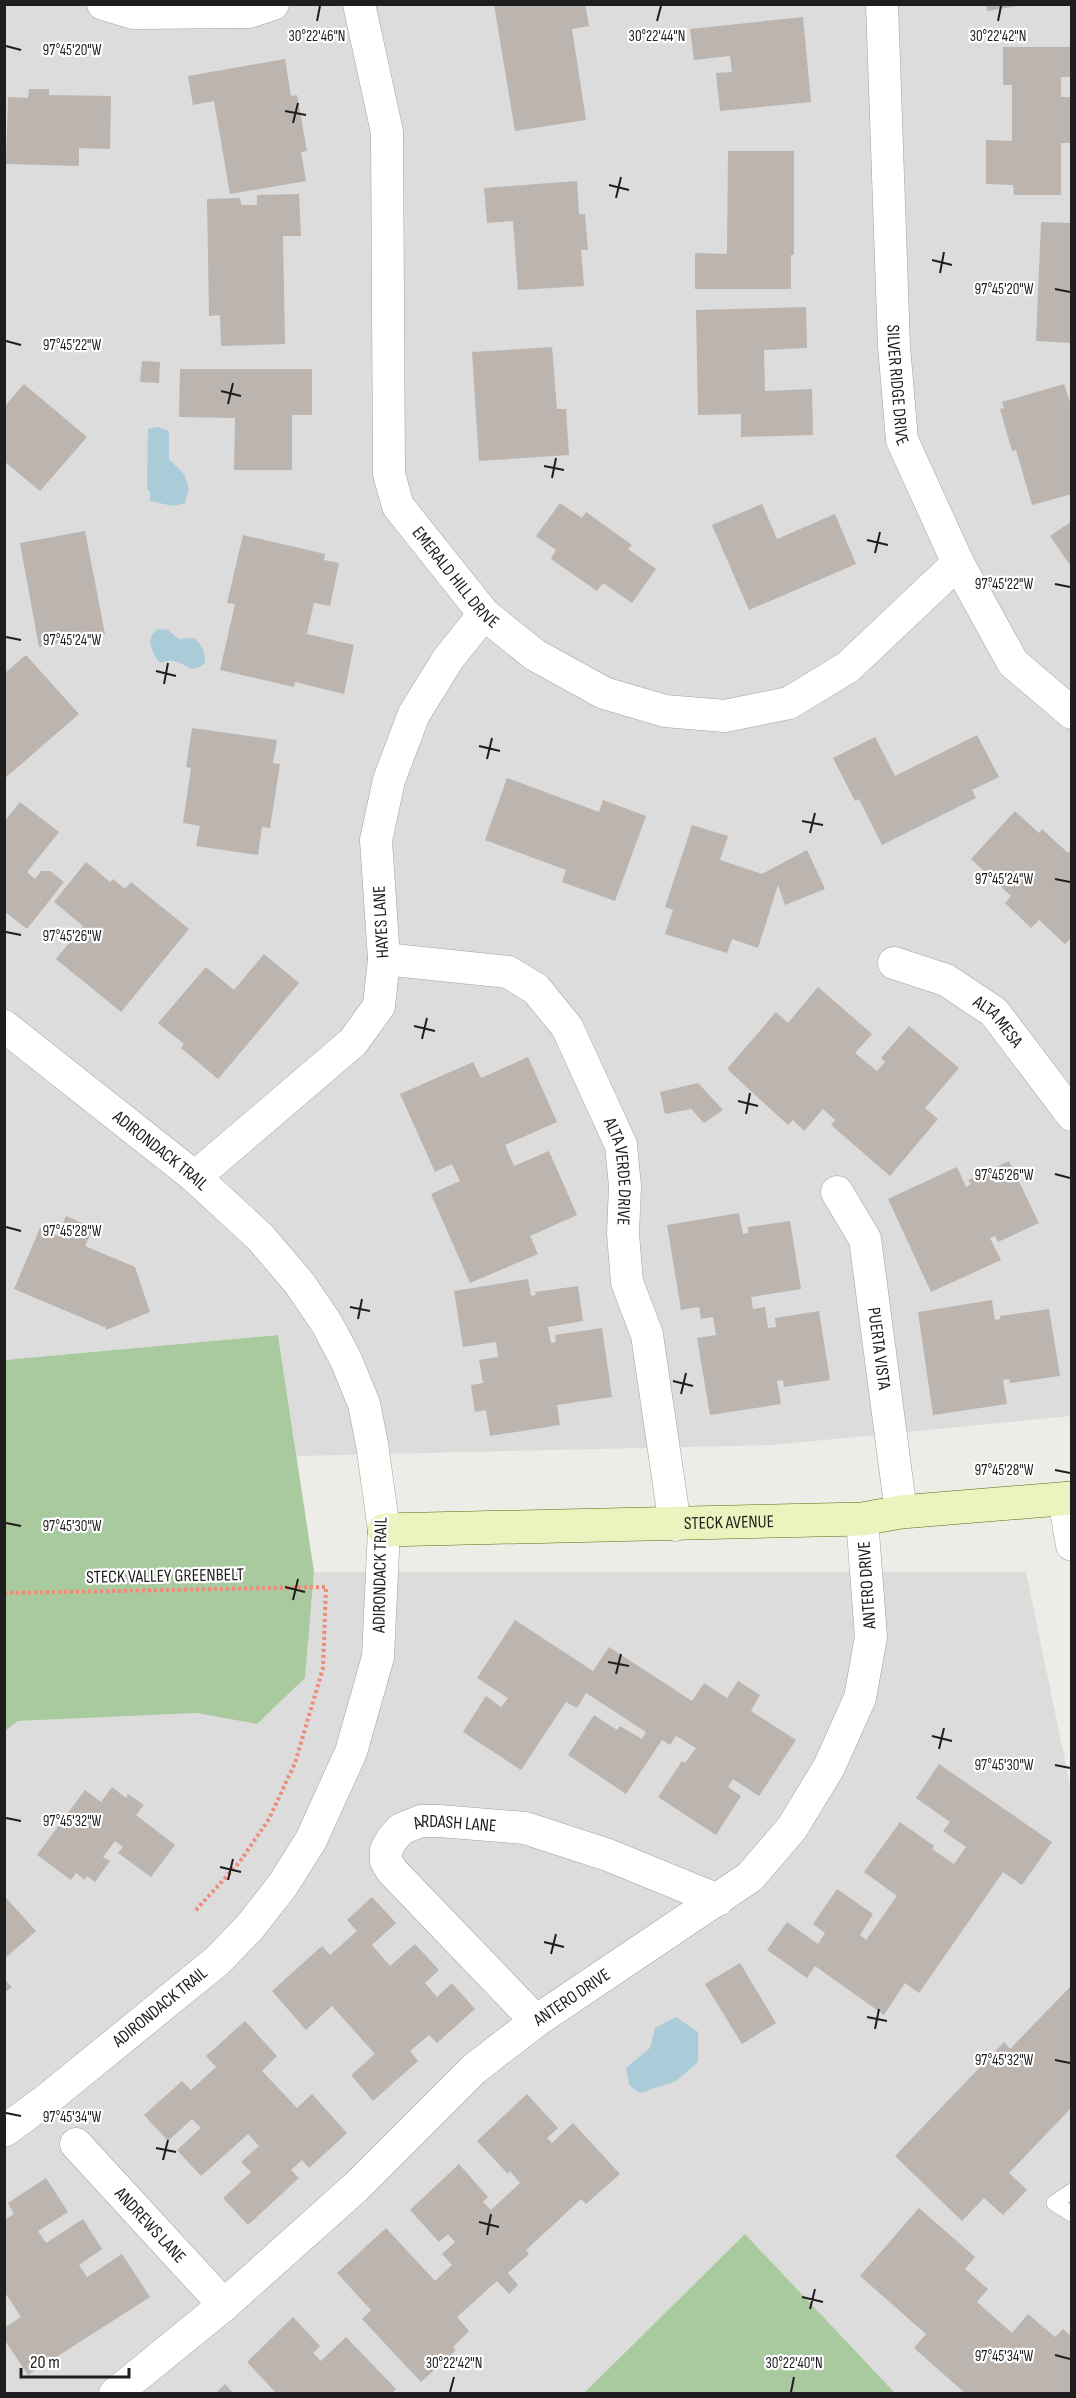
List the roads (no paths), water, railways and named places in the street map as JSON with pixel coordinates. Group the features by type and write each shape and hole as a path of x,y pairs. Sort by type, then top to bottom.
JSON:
{"street":[{"path":"103,4 133,13 249,12 273,4"},
{"name":"EMERALD HILL DRIVE","path":"359,4 387,132 389,474 398,506 484,614 535,655 604,693 664,711 725,716 789,703 848,666 957,563"},
{"name":"SILVER RIDGE DRIVE","path":"882,4 894,346 902,440 957,563 1013,663 1071,713"},
{"name":"HAYES LANE","path":"195,1177 353,1042 379,1006 384,958 376,840 389,780 414,714 448,659 484,614"},
{"name":"ALTA VERDE DRIVE","path":"384,958 508,972 536,989 567,1027 621,1145 626,1186 623,1234 627,1282 647,1335 675,1525"},
{"name":"ALTA MESA","path":"894,963 946,980 994,1012 1071,1115"},
{"name":"ADIRONDACK TRAIL","path":"4,1026 195,1177 261,1238 300,1284 327,1324 346,1360 364,1404 384,1530 378,1657 357,1734 331,1799 311,1840 282,1886 249,1928 217,1961 45,2101 4,2131"},
{"name":"PUERTA VISTA","path":"837,1192 865,1239 901,1512"},
{"path":"1068,1498 1071,1545"},
{"name":"STECK AVENUE","path":"384,1530 862,1519 901,1512 1068,1498"},
{"name":"ANTERO DRIVE","path":"115,2394 224,2305 356,2187 474,2069 536,2020 750,1877 792,1828 829,1767 860,1698 871,1637 862,1519"},
{"name":"ARDASH LANE","path":"536,2020 392,1871 386,1861 386,1850 401,1829 421,1821 525,1828 608,1855 718,1900"},
{"name":"ANDREWS LANE","path":"76,2144 224,2305"}],"lane":[{"path":"1071,2191 1054,2203 1071,2214"}],"water":[{"path":"158,427 169,431 169,459 184,474 189,489 185,503 173,506 150,501 150,491 147,489 148,429"},
{"path":"158,629 168,630 179,639 194,638 202,649 205,663 192,669 179,662 159,662 150,641"},
{"path":"676,2017 698,2032 698,2062 676,2081 640,2093 629,2085 626,2068 650,2048 655,2028"}]}
